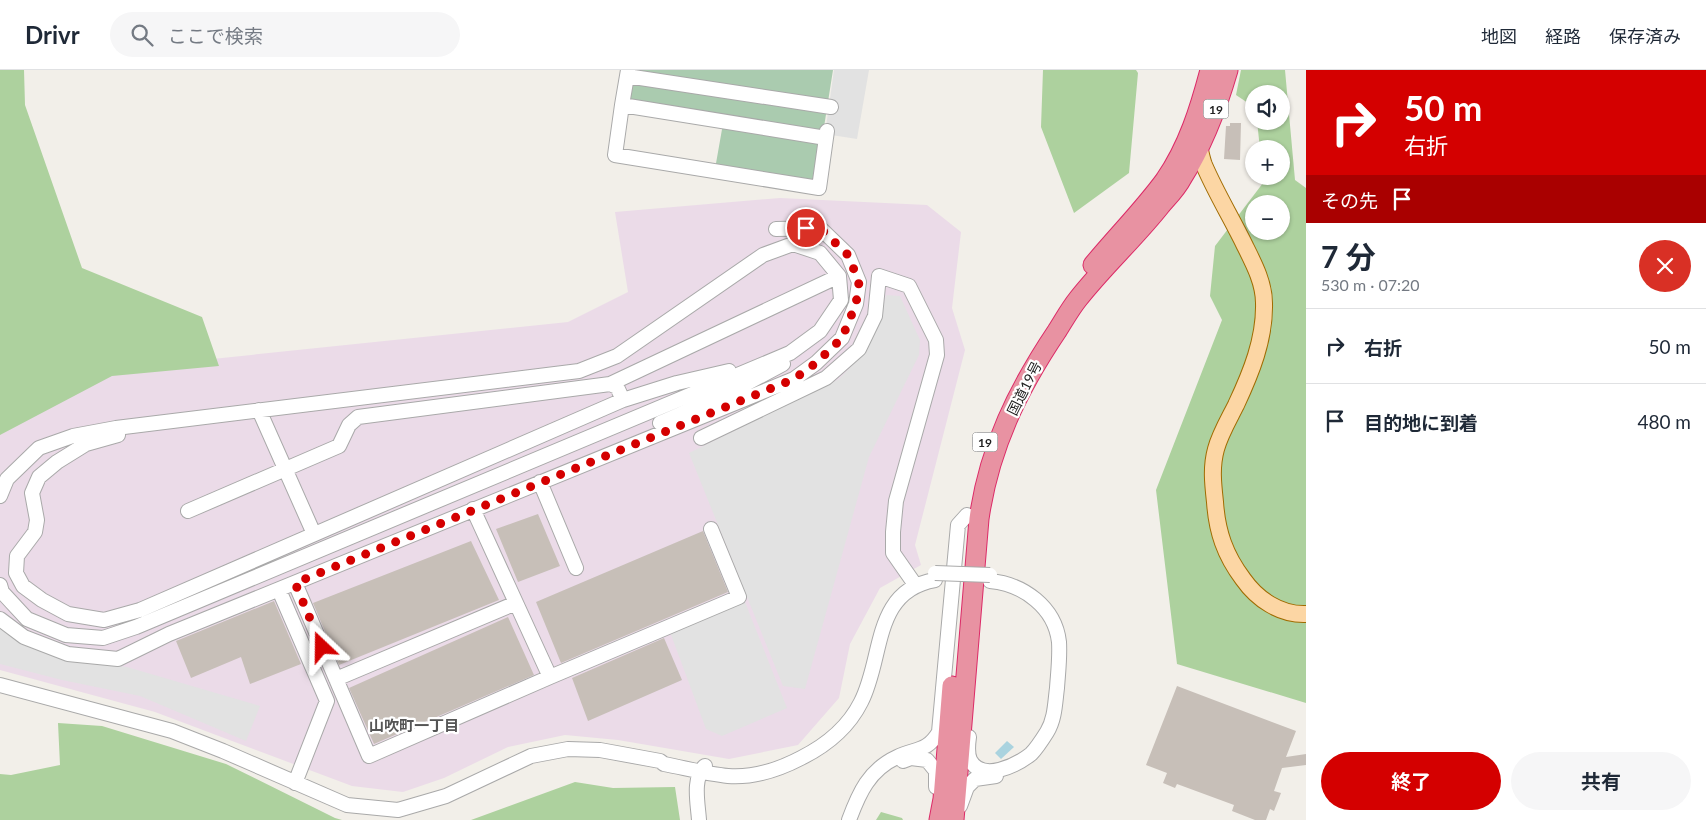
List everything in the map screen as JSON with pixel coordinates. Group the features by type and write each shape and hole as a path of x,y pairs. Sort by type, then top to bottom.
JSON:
{"highway":[{"name":"国道19号","path":"939,820 943,799 967,515 980,455 997,411 1017,369 1048,321 1112,242 1143,208 1165,179 1180,154 1193,126 1210,70"},
{"name":"国道19号","path":"954,820 982,495 1002,430 1033,367 1078,299 1146,224 1182,179 1217,108 1228,70"}],"main road":[{"path":"1212,181 1211,144 1225,100 1228,70"},
{"path":"1193,126 1203,164 1254,264 1262,284 1264,302 1262,330 1252,368 1216,448 1213,474 1216,520 1220,538 1227,555 1248,586 1265,602 1283,610 1306,614"},
{"path":"1182,179 1190,174 1196,174 1205,176 1212,181"}],"street":[{"path":"622,105 827,134 819,188 615,156 622,105 627,73 831,108"},
{"path":"0,619 24,636 68,654 118,659 169,634 794,379 816,363 842,338 856,304 859,282 848,255 820,228 776,229"},
{"path":"0,496 7,479 39,448 73,436 141,425 579,371 617,356 763,255 793,244 820,253 839,276 841,300 805,349 787,362 723,396 654,426 645,433 639,442"},
{"path":"188,511 339,446 349,425 358,417 610,384 839,276"},
{"path":"701,438 826,378 859,349 875,316 879,276 909,286 936,340 937,355 896,501 892,532 893,553 914,584"},
{"path":"0,585 2,592 27,619 66,635 103,638 136,627 790,353 820,331"},
{"path":"141,425 114,438 86,444 57,462 39,478 32,492 37,520 35,532 17,556 16,573 23,586 42,600 68,614 104,620 140,610 623,400 677,383 766,363"},
{"path":"610,384 616,387 623,400"},
{"path":"259,410 314,534"},
{"path":"540,482 576,568"},
{"path":"473,509 550,676"},
{"path":"849,820 864,785 877,769 897,757 926,747 934,742 939,732 958,526 967,515"},
{"path":"295,583 368,756 550,676 739,597 711,529"},
{"path":"0,685 172,731 347,805 398,810 446,796 531,756 568,749 600,750 660,761 664,759 728,776 764,774 787,766 819,749 841,731 856,712 865,694 874,666 880,636 891,609 914,584 935,577 1010,579 1030,588 1042,598 1053,611 1063,633 1065,660 1062,706 1055,731 1050,741 1038,755 1017,771 999,776 975,779 966,787 964,799 954,820"},
{"path":"969,634 972,642 968,751 970,759 975,766 984,770 1004,769 1015,765 1032,752 1048,730 1054,717 1060,658 1059,640 1047,612 1035,598 1020,588 990,578"},
{"path":"279,590 327,701 295,783"},
{"path":"336,679 516,603"},
{"path":"854,820 864,797 876,780 888,769 911,758 928,760 936,771 936,797 932,820"},
{"path":"699,820 698,783 704,770"},
{"path":"704,770 706,820"}],"shaded area":[{"path":"834,70 869,70 857,139 825,134"},
{"path":"780,198 927,205 961,232 952,308 965,350 915,545 921,565 880,588 850,644 839,698 798,745 729,759 618,740 565,735 508,747 444,778 403,792 352,786 155,712 0,670 0,423 106,370 568,322 628,292 615,212"},
{"path":"886,295 900,296 920,340 919,355 869,457 805,689 783,686 689,453 839,379 864,353 878,326"},
{"path":"745,602 787,708 722,736 706,729 670,632"},
{"path":"0,627 70,660 127,667 260,706 246,741 140,696 62,680 0,664"}],"green space":[{"path":"0,70 24,70 25,105 82,268 202,317 219,366 112,376 0,435"},
{"path":"631,70 833,70 815,184 715,169 724,118 625,102"},
{"path":"1043,70 1136,70 1138,73 1129,173 1074,213 1041,127"},
{"path":"1241,70 1285,70 1286,85 1245,85 1245,101 1236,95"},
{"path":"1290,125 1295,180 1306,188 1306,703 1177,664 1156,490 1222,320 1210,296 1215,246 1245,207 1245,240 1290,240 1290,195 1254,195 1261,185 1290,185 1290,140 1259,140 1258,130 1290,130"},
{"path":"58,723 102,726 226,764 342,820 0,820 0,774 11,775 60,765"},
{"path":"575,782 613,788 675,787 680,820 471,820"},
{"path":"881,812 902,818 903,820 876,820"}],"water":[{"path":"1007,741 1014,747 1001,759 995,753"}],"building":[{"path":"1230,123 1241,123 1240,160 1224,159 1226,126 1230,126"},
{"path":"538,514 560,566 518,582 496,529"},
{"path":"703,531 728,592 561,663 536,602"},
{"path":"471,541 499,600 339,665 313,603"},
{"path":"274,601 301,664 250,684 241,657 191,678 176,641"},
{"path":"508,617 534,675 374,744 349,688"},
{"path":"664,638 682,680 588,721 572,678"},
{"path":"1177,686 1296,731 1286,757 1306,754 1306,765 1282,768 1274,791 1281,793 1274,811 1270,809 1266,820 1255,820 1232,811 1234,805 1177,784 1175,788 1163,783 1167,773 1146,765"}],"district":[{"name":"山吹町一丁目","path":"414,725"}],"route":[{"path":"322,647 295,583 794,379 816,363 842,338 856,304 859,282 848,255 820,228 806,228"}]}
